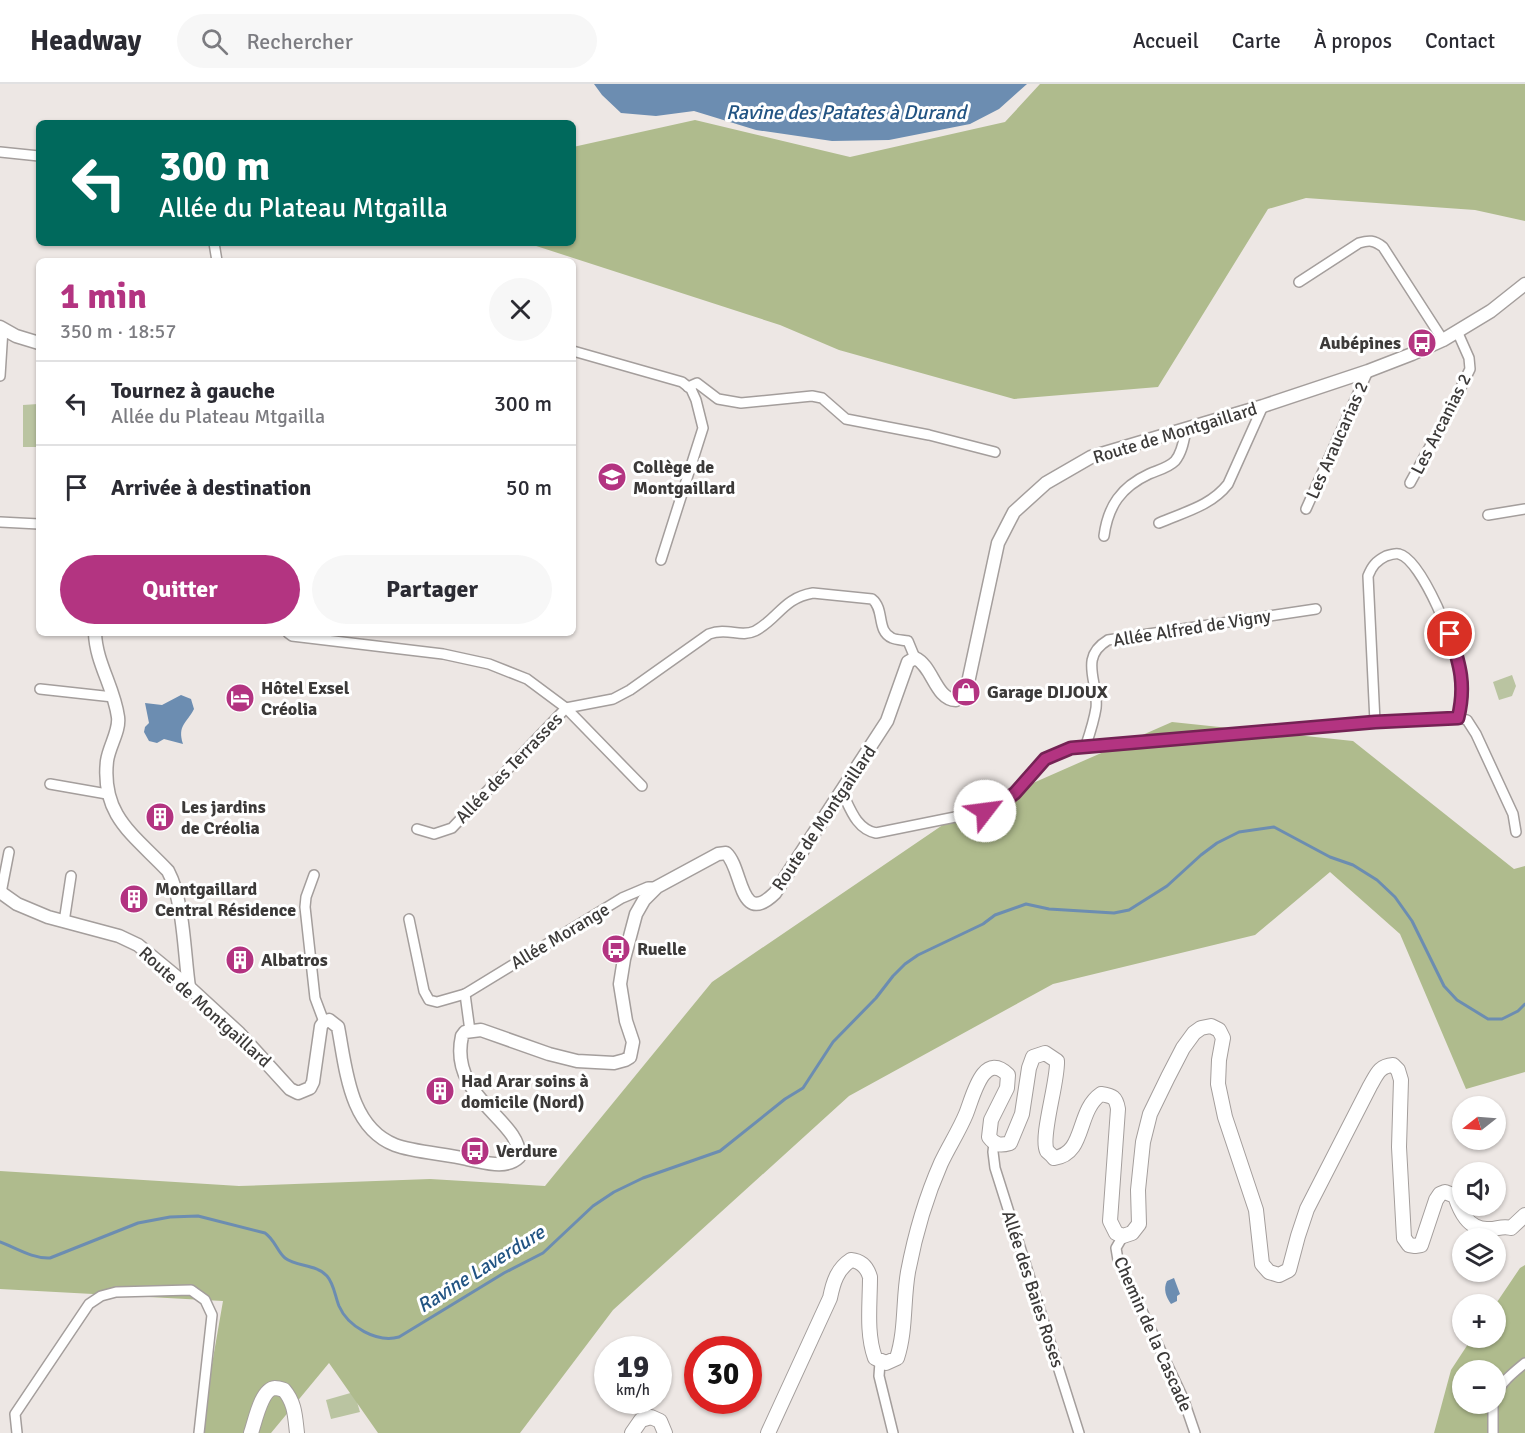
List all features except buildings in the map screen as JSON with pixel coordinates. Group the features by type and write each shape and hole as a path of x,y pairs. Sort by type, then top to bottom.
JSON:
{"main road":[{"path":"768,1433 830,1298 834,1281 843,1265 851,1260 861,1263 867,1269 870,1277 870,1346 875,1358 880,1362 891,1362 897,1358 902,1343 908,1272 928,1194 965,1116 979,1079 986,1070 994,1067 1008,1075 1007,1088 991,1120 989,1137 994,1143 1002,1145 1010,1143 1022,1114 1029,1068 1033,1057 1046,1053 1057,1061 1057,1073 1045,1136 1047,1150 1054,1158 1064,1157 1074,1149 1092,1100 1101,1094 1112,1096 1116,1100 1118,1109 1110,1221 1116,1233 1123,1236 1132,1233 1139,1224 1138,1190 1143,1142 1150,1114 1183,1048 1194,1033 1211,1026 1219,1030 1223,1038 1218,1084 1225,1117 1256,1210 1262,1264 1269,1272 1279,1275 1289,1270 1307,1209 1370,1086 1379,1070 1385,1066 1393,1065 1398,1070 1401,1080 1399,1113 1402,1212 1404,1238 1409,1245 1421,1245 1436,1200 1440,1194 1445,1192 1455,1196 1461,1214 1469,1222 1485,1230 1505,1226 1511,1228 1525,1215"},
{"path":"251,1433 263,1397 267,1391 274,1388 284,1390 291,1399 297,1433"},
{"path":"632,1433 641,1420 651,1417 660,1421 665,1433"}],"street":[{"path":"0,152 36,156"},
{"path":"1299,282 1359,243 1370,240 1376,242 1383,247 1443,340"},
{"name":"Route de Montgaillard","path":"470,1031 481,1030 549,1054 577,1061 614,1063 630,1057 633,1042 626,1021 620,984 624,958 636,914 644,900 657,887 711,856 726,853 732,858 746,897 753,903 766,902 775,893 888,721 908,662 915,658 920,660 946,697 956,700 966,692 998,543 1014,512 1046,483 1091,457 1263,406 1368,371 1443,340 1491,311 1525,284"},
{"path":"0,376 2,328 16,336 36,342"},
{"name":"Les Arcanias 2","path":"1410,483 1470,369 1469,358 1457,331"},
{"path":"576,352 682,382 696,400 703,428 661,560"},
{"name":"Les Araucarias 2","path":"1306,509 1368,371"},
{"path":"688,387 697,383 718,399 741,403 812,396 822,398 846,419 929,435 994,453"},
{"path":"1159,523 1209,502 1220,494 1228,484 1263,406"},
{"path":"1104,536 1106,521 1118,496 1135,481 1175,460 1181,451 1186,430"},
{"path":"1488,515 1525,509"},
{"path":"0,522 36,524"},
{"path":"1375,722 1368,576 1377,561 1389,555 1399,554 1407,558 1419,572 1450,634 1462,680 1462,700 1458,718"},
{"path":"566,708 614,699 646,680 703,638 722,630 743,634 753,632 794,598 813,593 872,599 879,608 881,622 886,632 892,638 908,641 915,658"},
{"name":"Allée Alfred de Vigny","path":"1086,745 1096,707 1091,663 1096,649 1108,640 1316,609"},
{"path":"95,636 98,658 113,697 118,723 107,759 107,794 118,819 168,871 173,880 189,987"},
{"name":"Allée des Terrasses","path":"292,636 443,654 489,664 527,679 566,708 642,786"},
{"path":"40,690 113,697"},
{"name":"Allée des Terrasses","path":"417,829 434,834 452,828 566,708"},
{"path":"842,792 858,823 876,833 985,811 1001,804 1015,793 1045,759 1071,748 1086,745 1375,722 1458,718 1467,720 1476,734 1513,814 1516,832"},
{"path":"50,784 107,794"},
{"path":"1,893 9,852"},
{"path":"314,875 305,907 315,998 324,1022 329,1020 338,1027 358,1112 380,1136 396,1145 486,1162 509,1164 519,1157 518,1146 509,1132 471,1089 460,1061 462,1036 470,1031 465,994"},
{"path":"64,922 71,876"},
{"name":"Allée Morange","path":"409,920 424,991 429,1000 437,1002 465,994 622,898 648,887 657,887"},
{"name":"Route de Montgaillard","path":"1,893 28,910 129,940 189,987 239,1033 290,1089 298,1093 310,1088 313,1082 321,1026 324,1022"},
{"name":"Allée des Baies Roses","path":"994,1143 995,1168 1079,1433"},
{"name":"Chemin de la Cascade","path":"1123,1236 1116,1248 1118,1260 1183,1398 1195,1433"},
{"path":"17,1433 15,1414 89,1304 101,1296 116,1292 190,1290 205,1300 212,1315 199,1433"},
{"path":"880,1362 879,1376 893,1433"},
{"path":"1506,1380 1525,1363"},
{"path":"1493,1414 1493,1433"}],"green space":[{"path":"1040,84 1525,84 1525,221 1475,210 1306,198 1268,209 1158,387 1014,399 839,350 780,325 536,246 576,246 576,146 695,120 850,157 1005,122"},
{"path":"36,404 36,447 23,447 23,405"},
{"path":"1512,675 1516,686 1512,696 1499,700 1493,682"},
{"path":"1172,722 1353,741 1514,869 1525,866 1525,1072 1466,1089 1400,934 1330,872 1255,935 1053,984 849,1096 613,1310 520,1433 378,1433 329,1363 271,1433 200,1433 223,1301 0,1289 0,1171 239,1186 430,1179 545,1186 712,982 953,818"},
{"path":"1525,1265 1525,1433 1434,1433 1452,1368 1452,1414 1506,1414 1506,1360 1458,1360 1465,1348 1506,1348 1506,1294 1502,1294 1520,1268"},
{"path":"354,1392 360,1412 331,1419 326,1400"}],"water":[{"name":"Ravine des Patates à Durand","path":"594,84 1027,84 999,109 970,124 889,140 832,141 756,130 694,111 656,116 621,113"},
{"path":"181,695 191,699 194,709 182,728 183,744 164,739 157,743 149,741 144,732 149,723 145,703 162,705"},
{"path":"1174,1278 1180,1294 1177,1296 1177,1301 1171,1304 1166,1296 1165,1287 1167,1281"}],"waterway":[{"name":"Ravine Laverdure","path":"0,1242 31,1255 50,1258 138,1223 170,1217 198,1216 265,1233 285,1258 317,1269 327,1276 343,1314 356,1327 382,1338 399,1337 504,1273 543,1253 593,1206 614,1192 643,1178 720,1151 785,1099 803,1088 833,1042 876,998 893,976 918,955 983,924 995,915 1026,904 1049,909 1114,913 1129,910 1167,886 1217,843 1239,832 1274,827 1330,857 1353,865 1377,880 1395,897 1412,921 1444,986 1457,1000 1488,1019 1502,1019 1518,1011 1525,1004"}],"place":[{"name":"Aubépines","path":"1422,343"},
{"name":"Collège de Montgaillard","path":"612,477"},
{"name":"Garage DIJOUX","path":"966,692"},
{"name":"Hôtel Exsel Créolia","path":"240,698"},
{"name":"Les jardins de Créolia","path":"160,817"},
{"name":"Montgaillard Central Résidence","path":"134,899"},
{"name":"Ruelle","path":"616,949"},
{"name":"Albatros","path":"240,960"},
{"name":"Had Arar soins à domicile (Nord)","path":"440,1091"},
{"name":"Verdure","path":"475,1151"}],"route":[{"path":"985,811 1001,804 1015,793 1045,759 1057,752 1086,745 1375,722 1458,718 1463,689 1458,658 1450,634"}]}
